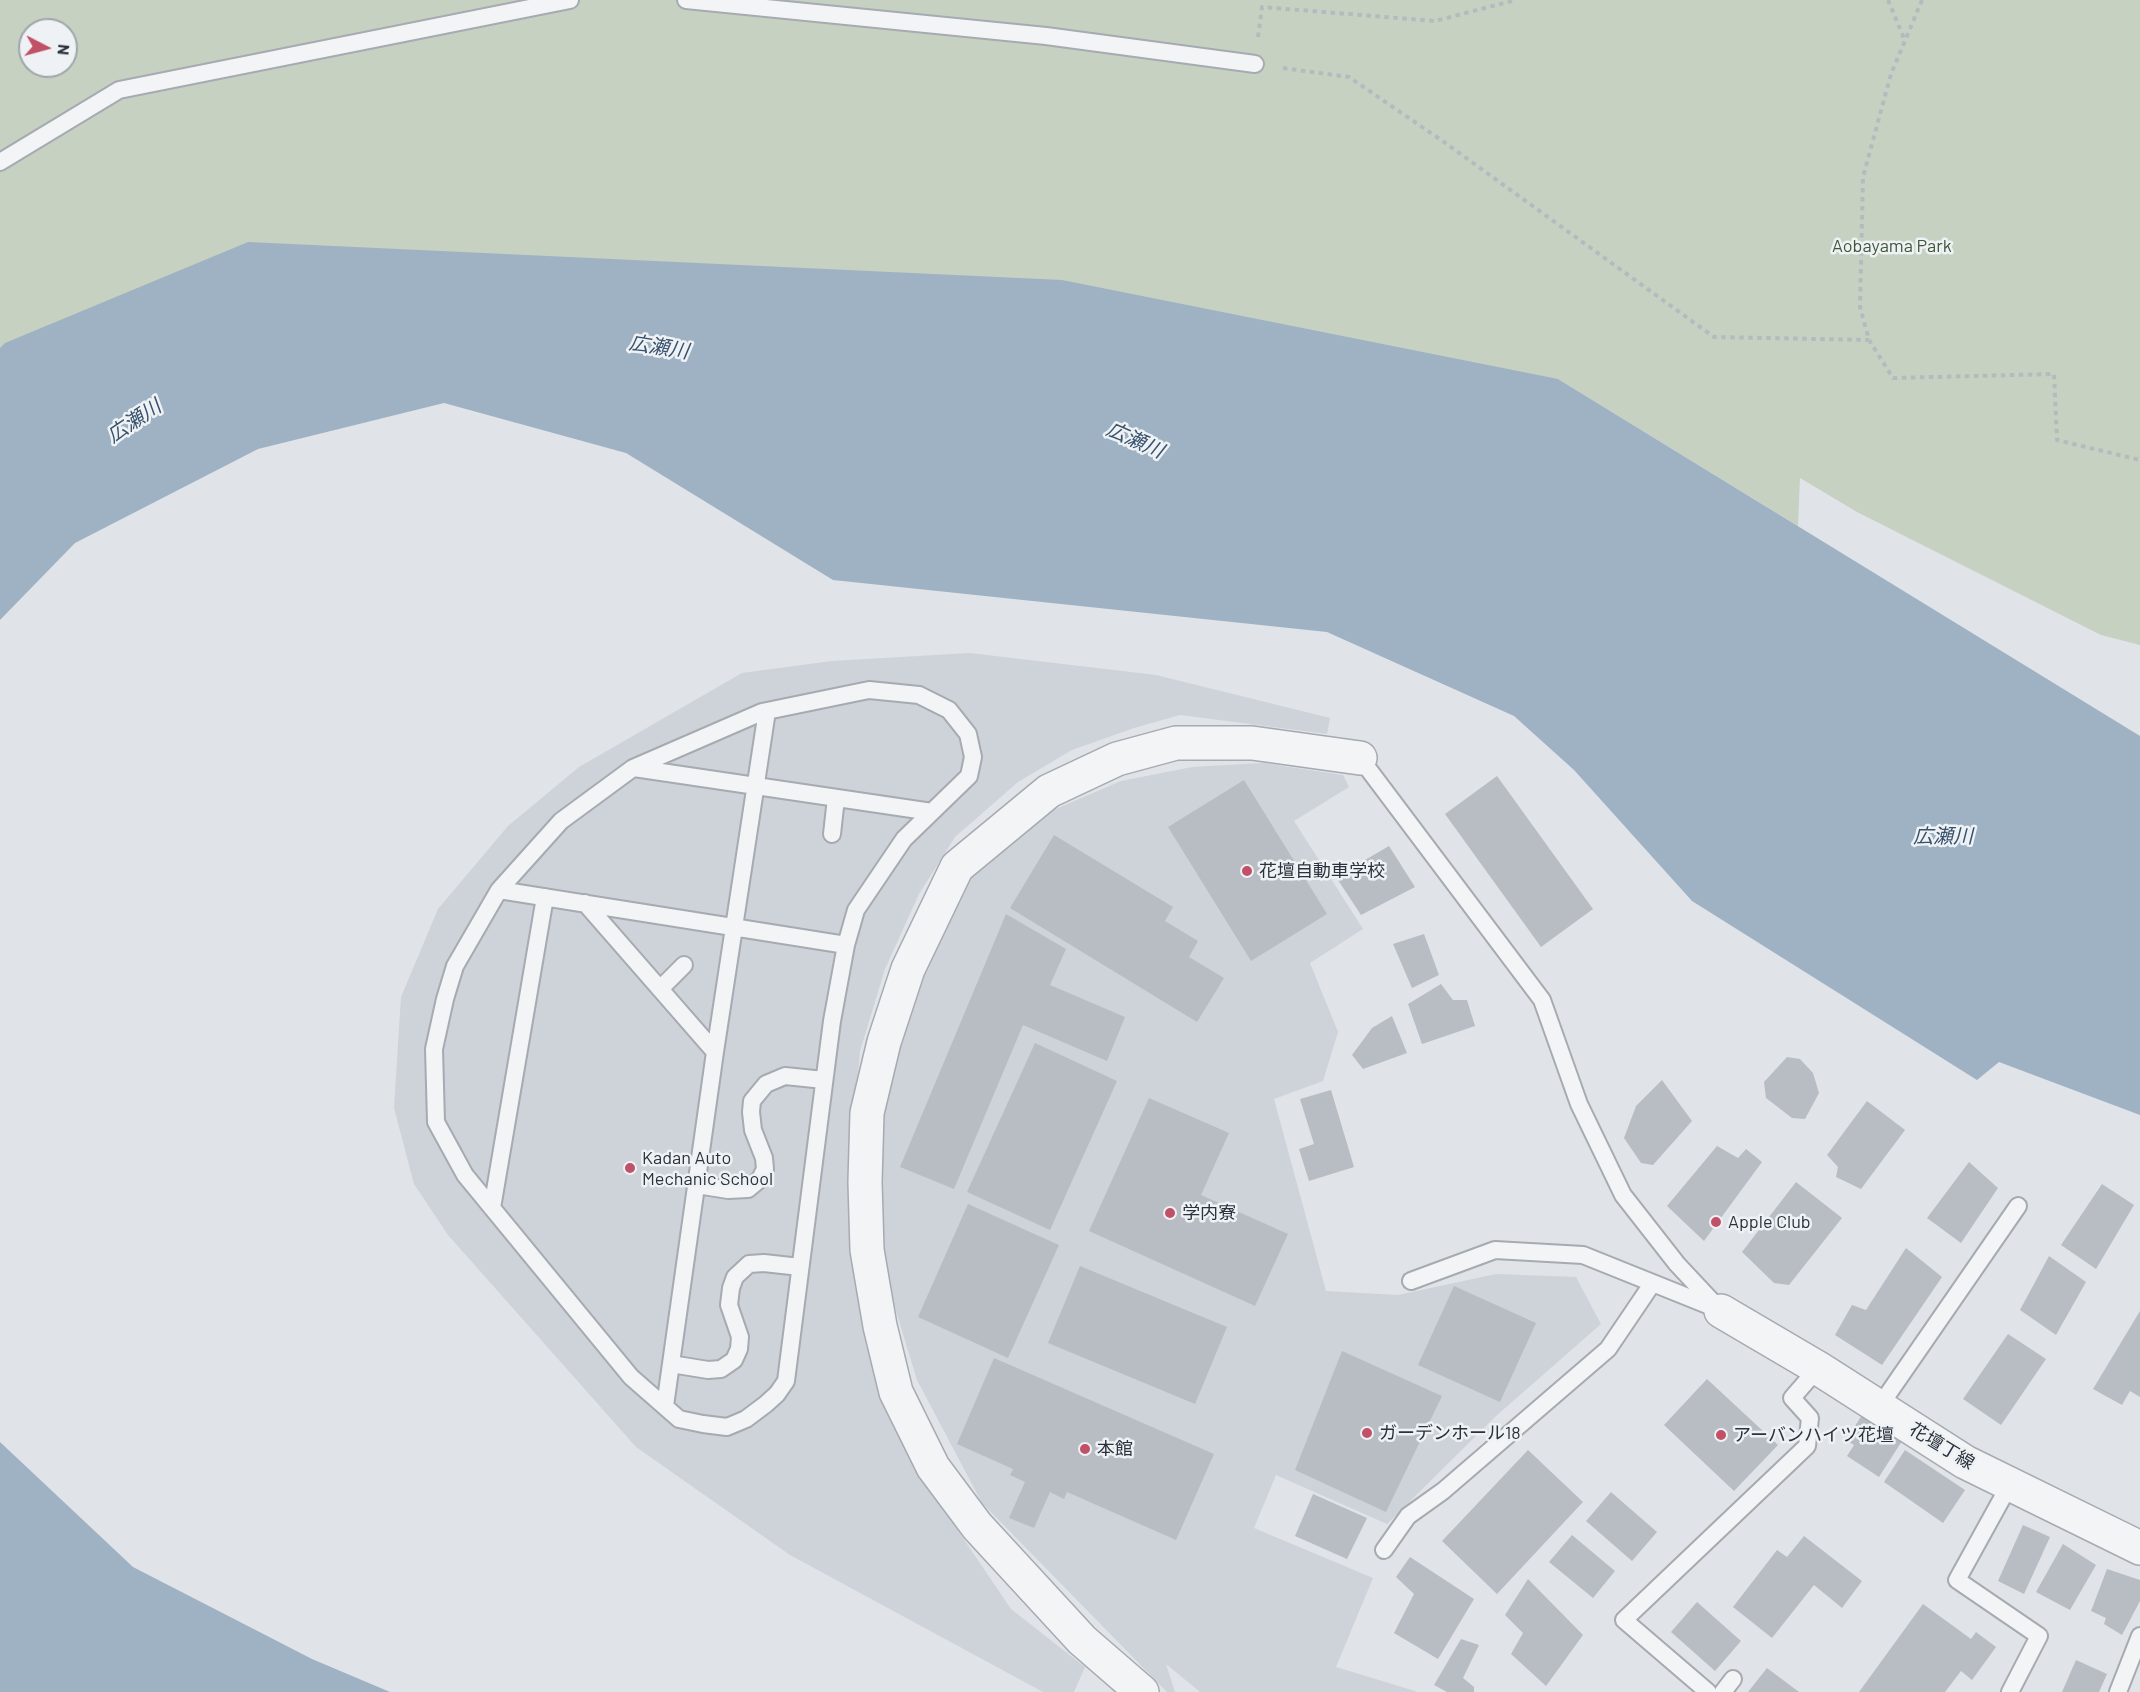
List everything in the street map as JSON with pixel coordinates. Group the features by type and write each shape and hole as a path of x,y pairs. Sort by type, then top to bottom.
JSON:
{"street":[{"path":"1142,1692 1082,1640 977,1526 933,1467 896,1392 880,1326 867,1250 865,1182 867,1113 884,1042 908,969 957,867 1049,791 1117,759 1176,743 1252,742 1360,758"},
{"name":"花壇丁線","path":"1721,1311 1818,1368 1965,1462 2140,1548"}],"lane":[{"path":"0,162 119,90 570,0"},
{"path":"686,0 1046,36 1255,64"},
{"path":"869,690 919,695 949,710 968,734 973,757 969,776 904,840 856,910 846,945 832,1021 786,1381 777,1394 746,1419 727,1427 679,1419 631,1377 465,1175 436,1122 435,1049 444,999 455,966 499,890 561,821 633,768 767,711 869,690"},
{"path":"665,1406 715,1052 767,711"},
{"path":"1360,758 1542,1000 1579,1104 1623,1194 1677,1264 1721,1311"},
{"path":"633,768 932,812"},
{"path":"832,834 836,798"},
{"path":"499,890 846,945"},
{"path":"492,1208 545,897"},
{"path":"585,903 715,1052"},
{"path":"660,989 684,965"},
{"path":"697,1185 728,1190 748,1189 760,1179 765,1169 764,1158 753,1130 752,1101 766,1084 785,1076 824,1080"},
{"path":"1879,1407 2018,1206"},
{"path":"1411,1281 1495,1250 1583,1255 1721,1311"},
{"path":"671,1364 721,1370 734,1360 739,1350 740,1337 729,1305 735,1277 749,1264 764,1263 800,1267"},
{"path":"1384,1550 1408,1516 1443,1491 1608,1349 1652,1284"},
{"path":"1708,1692 1624,1620 1807,1446 1810,1418 1792,1398 1818,1368"},
{"path":"2010,1484 1957,1580 2039,1636 2010,1692"},
{"path":"2118,1692 2140,1636"}],"path":[{"path":"1263,0 1255,64 1349,77 1444,142 1714,337 1869,340"},
{"path":"1262,7 1435,21 1516,0"},
{"path":"1888,0 1905,42"},
{"path":"1922,0 1891,74 1863,177 1860,308 1869,340 1893,378 2054,374 2057,440 2140,460"}],"shaded area":[{"name":"Kadan Auto Mechanic School","path":"970,653 1156,675 1330,718 1327,734 1180,715 1134,728 1072,750 1018,782 955,837 919,894 885,969 860,1051 851,1151 882,1384 931,1491 1011,1609 1085,1667 1074,1692 1043,1692 790,1555 636,1447 448,1235 414,1184 394,1108 401,997 438,909 508,826 579,767 742,673 832,661"},
{"path":"1263,763 1343,775 1349,787 1294,821 1363,929 1310,963 1338,1032 1323,1081 1274,1099 1326,1291 1398,1295 1496,1274 1576,1277 1601,1324 1496,1416 1387,1524 1276,1475 1254,1528 1373,1578 1336,1667 1418,1692 1200,1692 1166,1664 1175,1692 1167,1692 982,1503 917,1380 882,1265 879,1115 915,987 972,877 1051,811 1121,781 1192,767"}],"green space":[{"name":"Aobayama Park","path":"0,0 2140,0 2140,645 2101,635 1857,512 1800,478 1798,526 1558,379 0,348"}],"water":[{"name":"広瀬川","path":"248,242 1062,280 1558,379 2140,736 2140,1115 1999,1062 1977,1080 1692,901 1574,770 1514,716 1327,632 833,580 626,453 444,403 258,449 75,543 0,620 0,348 5,343"},
{"path":"0,1442 133,1567 312,1659 390,1692 0,1692"}],"building":[{"path":"1497,776 1593,909 1541,947 1445,814"},
{"name":"花壇自動車学校","path":"1244,780 1327,914 1251,961 1168,827"},
{"path":"1054,835 1173,907 1165,921 1198,941 1189,957 1224,978 1197,1022 1010,908"},
{"path":"1389,846 1415,887 1361,915 1336,877"},
{"path":"1006,914 1066,949 1050,985 1125,1017 1107,1061 1023,1025 954,1189 900,1167"},
{"path":"1424,934 1439,975 1412,988 1393,944"},
{"path":"1441,984 1453,1000 1467,1000 1475,1026 1422,1044 1408,1004"},
{"path":"1392,1016 1407,1053 1363,1069 1352,1055 1372,1028"},
{"path":"1035,1043 1117,1081 1050,1230 967,1192"},
{"path":"1787,1057 1800,1059 1813,1073 1819,1093 1805,1119 1792,1118 1766,1098 1764,1082"},
{"path":"1662,1080 1692,1121 1653,1165 1641,1163 1624,1138 1636,1106"},
{"path":"1331,1090 1354,1167 1309,1181 1299,1149 1314,1144 1300,1099"},
{"name":"学内寮","path":"1149,1098 1229,1133 1201,1195 1288,1234 1255,1306 1089,1231"},
{"path":"1867,1101 1905,1130 1861,1189 1836,1177 1838,1167 1827,1155"},
{"path":"1717,1146 1738,1158 1746,1149 1762,1162 1704,1241 1667,1206"},
{"path":"1969,1162 1998,1188 1961,1243 1927,1218"},
{"path":"1796,1182 1842,1218 1789,1285 1774,1283 1742,1252"},
{"path":"2102,1184 2134,1205 2096,1269 2061,1245"},
{"path":"968,1204 1059,1245 1008,1358 918,1317"},
{"path":"1906,1248 1942,1277 1882,1365 1835,1335 1852,1305 1866,1310"},
{"path":"2049,1256 2086,1282 2056,1335 2020,1310"},
{"path":"1080,1266 1227,1327 1195,1404 1048,1343"},
{"path":"1454,1286 1536,1323 1500,1402 1418,1365"},
{"path":"2140,1311 2140,1397 2130,1391 2122,1405 2093,1389"},
{"path":"2008,1334 2046,1359 2001,1425 1963,1399"},
{"name":"ガーデンホール18","path":"1342,1351 1442,1396 1386,1512 1295,1470"},
{"name":"本館","path":"994,1358 1214,1454 1176,1540 1067,1492 1064,1499 1050,1492 1034,1528 1009,1518 1025,1482 1010,1475 1013,1469 957,1444"},
{"name":"アーバンハイツ花壇","path":"1707,1379 1778,1445 1734,1491 1664,1425"},
{"path":"1862,1415 1902,1441 1879,1477 1847,1456 1854,1445 1846,1440"},
{"path":"1528,1450 1583,1502 1497,1594 1442,1541"},
{"path":"1905,1450 1965,1490 1943,1523 1884,1482"},
{"path":"1611,1492 1657,1532 1632,1561 1586,1521"},
{"path":"1313,1494 1367,1518 1347,1559 1295,1536"},
{"path":"2023,1525 2050,1537 2024,1594 1998,1581"},
{"path":"1572,1535 1615,1571 1593,1598 1549,1562"},
{"path":"1804,1536 1862,1581 1842,1608 1814,1585 1772,1638 1733,1607 1777,1550 1787,1557"},
{"path":"2063,1544 2096,1565 2070,1610 2036,1592"},
{"path":"1410,1557 1474,1599 1438,1659 1394,1633 1414,1594 1396,1577"},
{"path":"2107,1569 2140,1580 2140,1601 2122,1635 2104,1624 2106,1618 2091,1611"},
{"path":"1528,1579 1583,1635 1546,1686 1511,1654 1523,1633 1505,1615"},
{"path":"1697,1602 1741,1641 1715,1671 1671,1632"},
{"path":"1923,1604 1971,1639 1976,1632 1996,1647 1972,1680 1961,1671 1945,1692 1859,1692"},
{"path":"1461,1639 1479,1645 1463,1678 1474,1687 1474,1692 1447,1692 1434,1685"},
{"path":"2076,1660 2107,1674 2099,1692 2062,1692"},
{"path":"1767,1668 1799,1692 1748,1692"}],"place":[{"name":"花壇自動車学校","path":"1247,871"},
{"name":"Kadan Auto Mechanic School","path":"630,1168"},
{"name":"学内寮","path":"1170,1213"},
{"name":"Apple Club","path":"1716,1222"},
{"name":"ガーデンホール18","path":"1367,1433"},
{"name":"アーバンハイツ花壇","path":"1721,1435"},
{"name":"本館","path":"1085,1449"}]}
